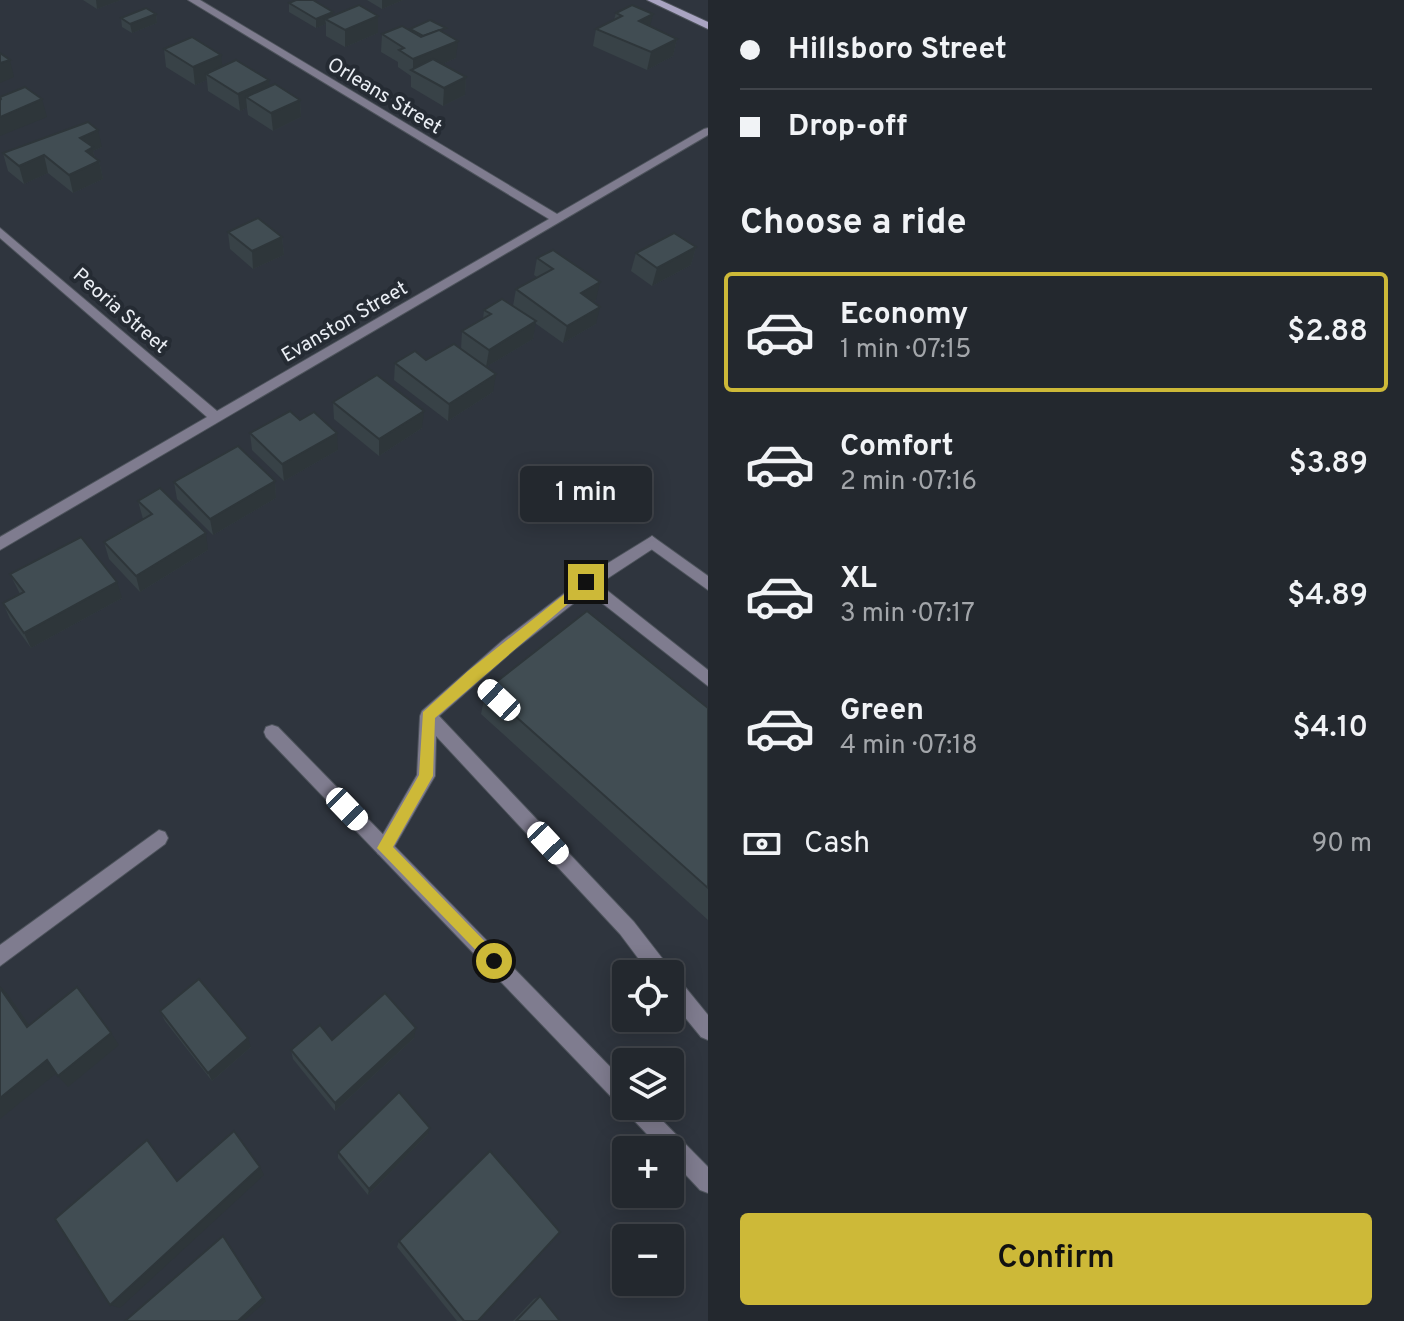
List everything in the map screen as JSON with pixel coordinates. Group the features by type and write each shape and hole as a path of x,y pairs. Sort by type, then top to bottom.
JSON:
{"street":[{"name":"Orleans Street","path":"193,0 559,220"},
{"path":"652,0 708,26"},
{"name":"Evanston Street","path":"0,544 708,131"},
{"name":"Peoria Street","path":"0,232 217,418"},
{"path":"384,848 426,776 428,716 472,674 586,582 652,542 708,584"},
{"path":"586,582 708,679"},
{"path":"472,674 490,691"},
{"path":"428,716 627,928 651,960"},
{"path":"272,732 612,1084"},
{"path":"0,957 159,838"},
{"path":"684,1001 708,1030"},
{"path":"648,1120 708,1182"}],"building":[{"path":"313,0 333,12 316,19 289,3"},
{"path":"359,5 378,16 345,30 325,19"},
{"path":"632,5 653,14 639,21 677,39 651,52 596,29 622,16 616,13"},
{"path":"146,8 156,14 130,24 121,18"},
{"path":"430,20 446,28 423,36 410,29"},
{"path":"402,26 421,37 439,30 458,41 413,59 399,50 404,48 382,34"},
{"path":"192,37 221,55 193,67 164,49"},
{"path":"0,53 10,60 0,63"},
{"path":"433,59 466,77 444,88 411,70"},
{"path":"236,60 269,80 238,94 206,74"},
{"path":"275,84 300,100 271,113 246,97"},
{"path":"25,87 42,99 0,117 0,97"},
{"path":"88,122 98,130 80,138 93,147 86,151 99,161 69,175 44,155 19,166 3,153"},
{"path":"258,218 282,237 252,251 228,232"},
{"path":"674,233 696,247 657,268 636,253"},
{"path":"553,250 600,282 581,293 600,307 567,326 516,289 553,269 537,258"},
{"path":"502,299 536,321 489,350 462,331 491,314 484,310"},
{"path":"454,344 496,374 449,404 395,363 415,351 426,360"},
{"path":"377,375 424,411 379,439 333,402"},
{"path":"290,411 300,420 314,412 337,433 282,464 250,433"},
{"path":"238,446 275,481 210,519 174,482"},
{"path":"160,488 206,533 136,576 104,542 152,514 138,501"},
{"path":"81,537 117,582 24,633 3,603 24,592 10,574"},
{"path":"587,611 708,708 708,888 486,690"},
{"path":"199,979 248,1038 208,1073 160,1011"},
{"path":"77,987 111,1033 58,1076 47,1060 0,1098 0,988 27,1027"},
{"path":"385,993 416,1028 335,1103 291,1050 320,1025 332,1040"},
{"path":"399,1092 430,1128 369,1189 338,1152"},
{"path":"234,1131 260,1167 110,1305 55,1219 147,1140 177,1181"},
{"path":"490,1151 560,1232 478,1321 464,1321 399,1241"},
{"path":"223,1236 263,1298 238,1321 125,1321"},
{"path":"540,1296 560,1321 516,1321"}],"route":[{"path":"494,961 384,848 426,776 428,716 472,674 586,582"}]}
